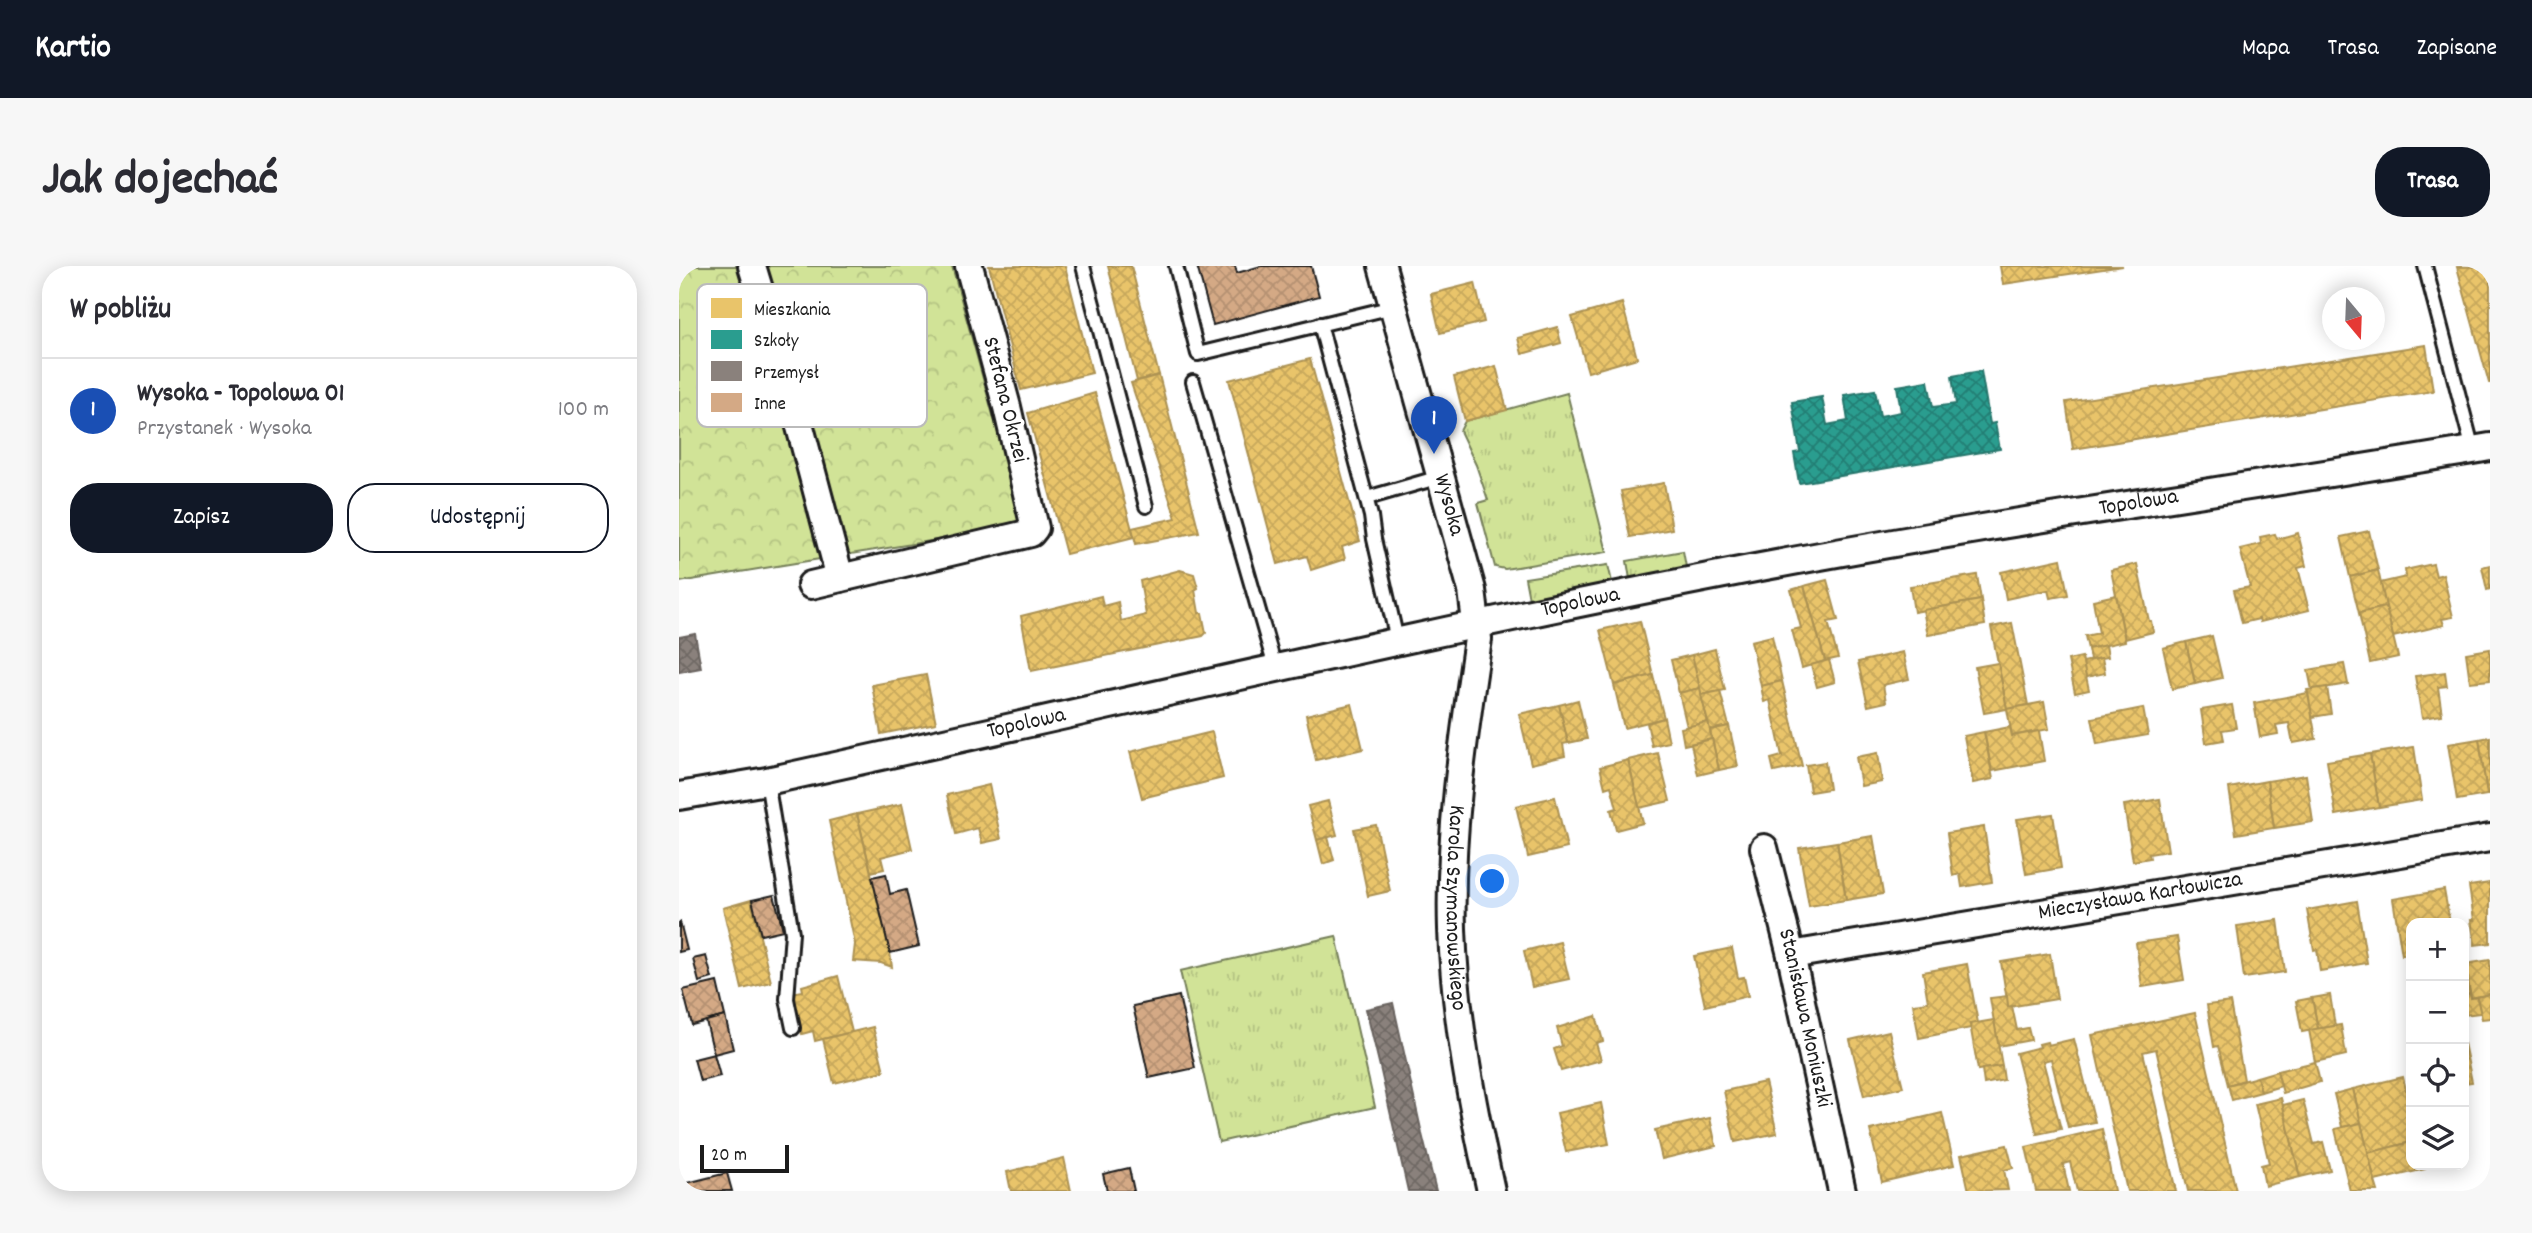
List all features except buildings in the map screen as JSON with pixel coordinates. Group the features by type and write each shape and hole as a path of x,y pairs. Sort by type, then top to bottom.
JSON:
{"street":[{"path":"752,266 757,284"},
{"name":"Stefana Okrzei","path":"840,579 1031,533 1035,528 1007,407 969,266"},
{"name":"Wysoka","path":"1382,266 1472,590 1476,623"},
{"path":"800,427 840,579 811,585"},
{"name":"Topolowa","path":"679,796 767,781 1476,623 1771,565 2013,522 2482,449"},
{"name":"Karola Szymanowskiego","path":"1476,623 1478,639 1459,768 1452,930 1457,1004 1468,1084 1491,1191"},
{"name":"Mieczysława Karłowicza","path":"1791,955 2490,838"},
{"name":"Stanisława Moniuszki","path":"1764,848 1791,955 1842,1191"}],"lane":[{"path":"1083,266 1146,506"},
{"path":"1176,266 1198,354 1393,307"},
{"path":"2424,266 2482,449"},
{"path":"1320,324 1367,498 1397,640"},
{"path":"1193,382 1275,667"},
{"path":"1367,498 1440,477"},
{"path":"767,781 792,933 787,999 793,1028"}],"green space":[{"path":"679,266 952,266 1023,524 679,582"},
{"path":"1567,393 1607,552 1505,569 1495,567 1478,503 1488,500 1460,431 1465,421"},
{"path":"1683,551 1686,567 1630,579 1627,561"},
{"path":"1608,565 1612,582 1529,599 1525,578"},
{"path":"1336,936 1375,1107 1219,1142 1180,971"}],"place":[{"name":"Wysoka - Topolowa 01","path":"1434,454"}]}
